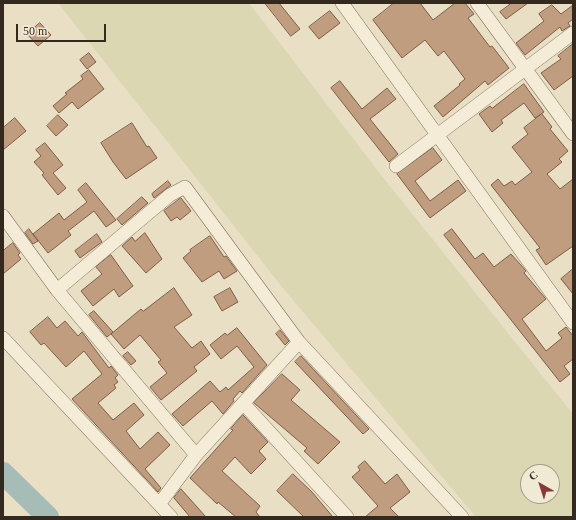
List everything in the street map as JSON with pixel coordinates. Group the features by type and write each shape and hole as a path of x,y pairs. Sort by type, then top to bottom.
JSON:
{"street":[{"path":"342,3 573,323"},
{"path":"477,3 573,134"},
{"path":"396,166 573,33"},
{"path":"57,290 170,194 185,187 299,342 462,517"},
{"path":"3,216 57,290 196,455"},
{"path":"3,338 160,503 171,517"},
{"path":"160,503 196,455 299,342"},
{"path":"243,403 347,517"}],"shaded area":[{"path":"58,3 249,3 385,180 573,414 573,517 476,517 282,287"}],"building":[{"path":"265,3 279,3 300,29 291,36"},
{"path":"394,3 420,3 433,20 455,3 465,3 474,14 468,18 490,47 492,46 509,68 488,85 485,81 443,117 434,106 460,85 459,84 465,79 444,51 438,56 425,40 402,58 373,20"},
{"path":"512,3 528,3 506,19 500,12"},
{"path":"552,5 561,14 573,5 573,19 568,23 570,26 562,31 560,27 525,55 516,43 544,21 539,14"},
{"path":"330,11 340,23 319,39 309,27"},
{"path":"40,23 51,35 38,46 27,34"},
{"path":"573,44 573,76 554,90 541,73 561,59 558,56"},
{"path":"89,53 96,62 87,69 80,60"},
{"path":"89,70 104,89 78,109 72,102 59,113 53,106 67,94 65,93 83,79 81,76"},
{"path":"340,81 362,109 387,88 396,99 370,119 398,154 389,162 331,88"},
{"path":"524,84 544,112 535,118 524,103 501,120 503,123 492,132 479,114 490,106 492,108"},
{"path":"542,114 552,127 550,129 568,151 559,159 562,162 547,174 560,189 573,179 573,246 546,265 536,250 540,248 491,185 498,179 504,186 512,181 515,185 532,172 512,147 528,134 524,128"},
{"path":"58,115 68,125 56,136 47,126"},
{"path":"15,118 26,131 3,150 3,128"},
{"path":"132,123 147,147 149,146 157,158 126,179 101,143"},
{"path":"45,143 63,165 53,173 66,188 58,195 42,175 44,173 34,162 41,156 36,150"},
{"path":"433,148 442,160 415,181 430,201 458,180 466,191 430,218 397,174"},
{"path":"168,181 171,185 154,198 152,194"},
{"path":"86,183 116,220 106,227 94,211 68,231 71,235 48,253 33,234 59,213 64,220 87,202 78,190"},
{"path":"142,197 148,203 122,225 117,219"},
{"path":"181,198 191,211 180,220 177,217 171,221 164,211"},
{"path":"29,229 38,241 33,244 25,233"},
{"path":"452,229 475,259 483,253 494,267 511,254 526,271 524,273 546,299 522,319 546,351 562,338 558,333 566,327 573,336 573,359 564,366 570,374 560,382 444,235"},
{"path":"145,233 162,259 146,273 122,246 132,237 135,241"},
{"path":"97,234 102,242 80,258 75,251"},
{"path":"210,236 224,257 226,256 237,271 224,279 219,271 202,282 183,258 191,251 190,250"},
{"path":"13,243 20,253 18,255 21,259 3,274 3,251"},
{"path":"111,255 133,286 119,297 114,289 93,306 81,291 102,274 96,267"},
{"path":"573,269 573,294 561,279"},
{"path":"174,288 192,315 174,327 192,348 201,341 210,354 194,367 197,371 161,400 150,387 167,373 158,362 161,360 140,335 124,349 111,334 141,309 143,311"},
{"path":"230,288 238,302 222,311 214,297"},
{"path":"94,311 113,332 107,337 89,315"},
{"path":"48,317 57,328 65,321 78,336 82,332 109,368 111,366 118,375 115,378 118,382 114,385 116,388 98,403 113,420 134,403 144,415 126,431 140,449 158,432 170,445 145,469 161,488 158,492 72,399 102,374 84,351 66,367 44,343 41,345 30,332"},
{"path":"237,328 267,365 242,393 240,391 223,414 212,401 183,426 172,414 210,381 220,392 226,387 228,390 254,367 237,346 221,359 210,345 225,333 227,335"},
{"path":"280,330 289,341 285,345 276,334"},
{"path":"128,352 136,361 131,365 123,356"},
{"path":"301,356 369,429 363,434 295,362"},
{"path":"282,374 300,390 291,400 340,442 318,464 304,451 307,448 254,403"},
{"path":"243,415 268,442 259,451 266,459 251,474 235,457 222,471 260,506 256,512 260,517 236,517 218,502 217,504 190,478 233,430 231,429"},
{"path":"365,461 385,484 397,474 410,492 390,508 399,517 365,517 378,506 352,477 360,470 358,467"},
{"path":"293,474 312,492 333,517 304,517 277,491"},
{"path":"181,489 206,517 190,517 174,498"}],"waterway":[{"path":"3,473 48,517"}]}
